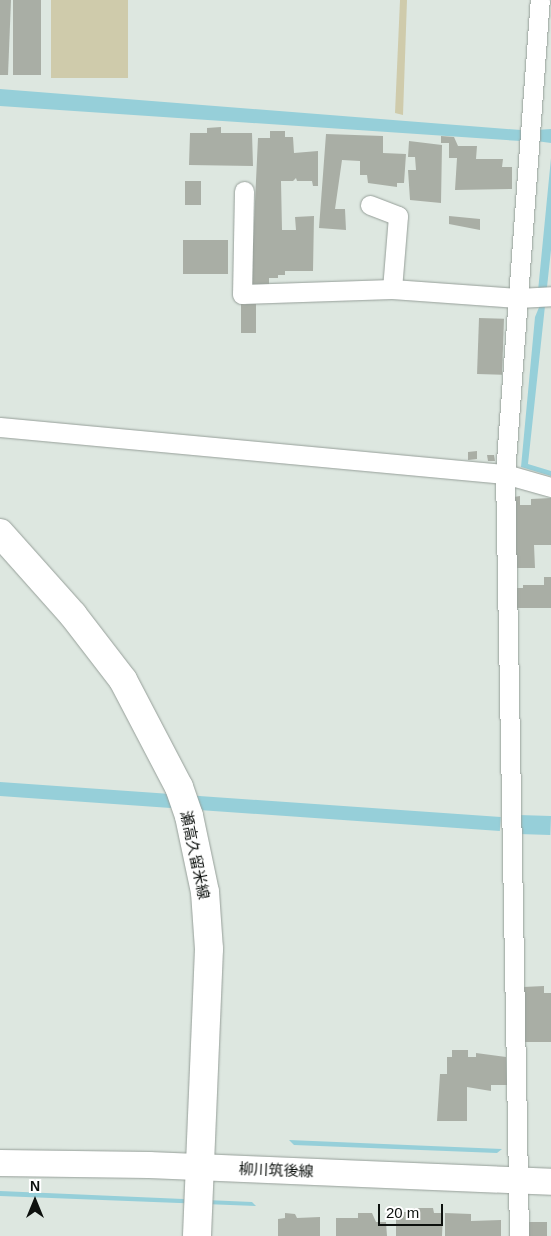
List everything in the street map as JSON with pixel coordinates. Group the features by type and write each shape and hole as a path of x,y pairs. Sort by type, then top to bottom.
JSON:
{"main road":[{"name":"瀬高久留米線","path":"0,533 73,615 123,680 178,786 189,816 205,892 209,949 198,1214"},
{"name":"柳川筑後線","path":"0,1163 200,1167 518,1179 551,1182"}],"street":[{"path":"519,1236 505,474 540,0"},
{"path":"244,192 242,294 392,289 518,298 551,296"},
{"path":"370,205 398,216 392,289"},
{"path":"0,427 505,474 551,487"}],"shaded area":[{"path":"51,0 128,0 128,78 51,78"},
{"path":"400,0 407,0 403,115 395,113"}],"water":[{"path":"0,89 521,130 521,141 0,106"},
{"path":"551,129 551,143 536,141 536,130"},
{"path":"551,158 551,250 528,464 551,471 551,476 521,467 535,317 540,305 538,291"},
{"path":"0,782 501,817 500,831 0,796"},
{"path":"519,815 551,816 550,835 518,834"},
{"path":"289,1140 502,1149 497,1153 294,1145"},
{"path":"0,1191 252,1202 256,1206 0,1196"}],"building":[{"path":"0,0 11,0 8,75 0,75"},
{"path":"13,0 41,0 41,75 13,75"},
{"path":"221,127 221,133 252,133 253,166 189,165 190,133 207,133 207,128"},
{"path":"270,131 285,131 285,137 293,137 294,153 318,151 318,186 313,186 312,181 297,181 296,178 293,181 281,181 282,230 296,230 295,217 314,216 313,271 285,271 285,275 278,275 278,278 269,278 269,287 251,287 258,138 270,138"},
{"path":"326,134 383,136 383,153 406,154 404,183 397,183 397,187 368,183 367,175 360,175 360,161 342,160 335,209 345,209 346,230 319,228"},
{"path":"441,136 454,137 458,146 477,146 476,159 503,159 502,167 512,167 512,189 455,190 457,158 449,158 449,143 441,143"},
{"path":"409,141 442,145 441,203 410,200 408,170 416,170 415,157 408,157"},
{"path":"185,181 201,181 201,205 185,205"},
{"path":"449,216 480,219 480,230 449,224"},
{"path":"183,240 228,240 228,274 183,274"},
{"path":"241,304 256,304 256,333 241,333"},
{"path":"479,318 504,319 502,375 477,374"},
{"path":"477,451 477,459 468,460 468,452"},
{"path":"487,455 494,455 495,461 488,461"},
{"path":"520,496 520,505 531,505 531,499 551,498 551,545 534,545 535,568 515,568 514,497"},
{"path":"544,577 551,577 551,608 515,608 515,588 523,588 523,585 544,585"},
{"path":"544,986 544,993 551,993 551,1042 525,1042 523,987"},
{"path":"452,1050 468,1050 468,1057 476,1057 476,1053 506,1057 507,1085 491,1085 491,1091 467,1087 467,1121 437,1121 440,1074 447,1074 447,1057 452,1057"},
{"path":"414,1208 433,1208 434,1213 443,1213 442,1236 396,1236 396,1212 414,1212"},
{"path":"285,1213 295,1214 297,1218 320,1217 320,1236 278,1236 278,1219 285,1218"},
{"path":"358,1213 372,1213 376,1222 386,1222 387,1236 336,1236 336,1218 358,1218"},
{"path":"445,1213 471,1214 471,1221 501,1220 501,1236 445,1236"},
{"path":"526,1222 547,1222 547,1236 526,1236"}]}
